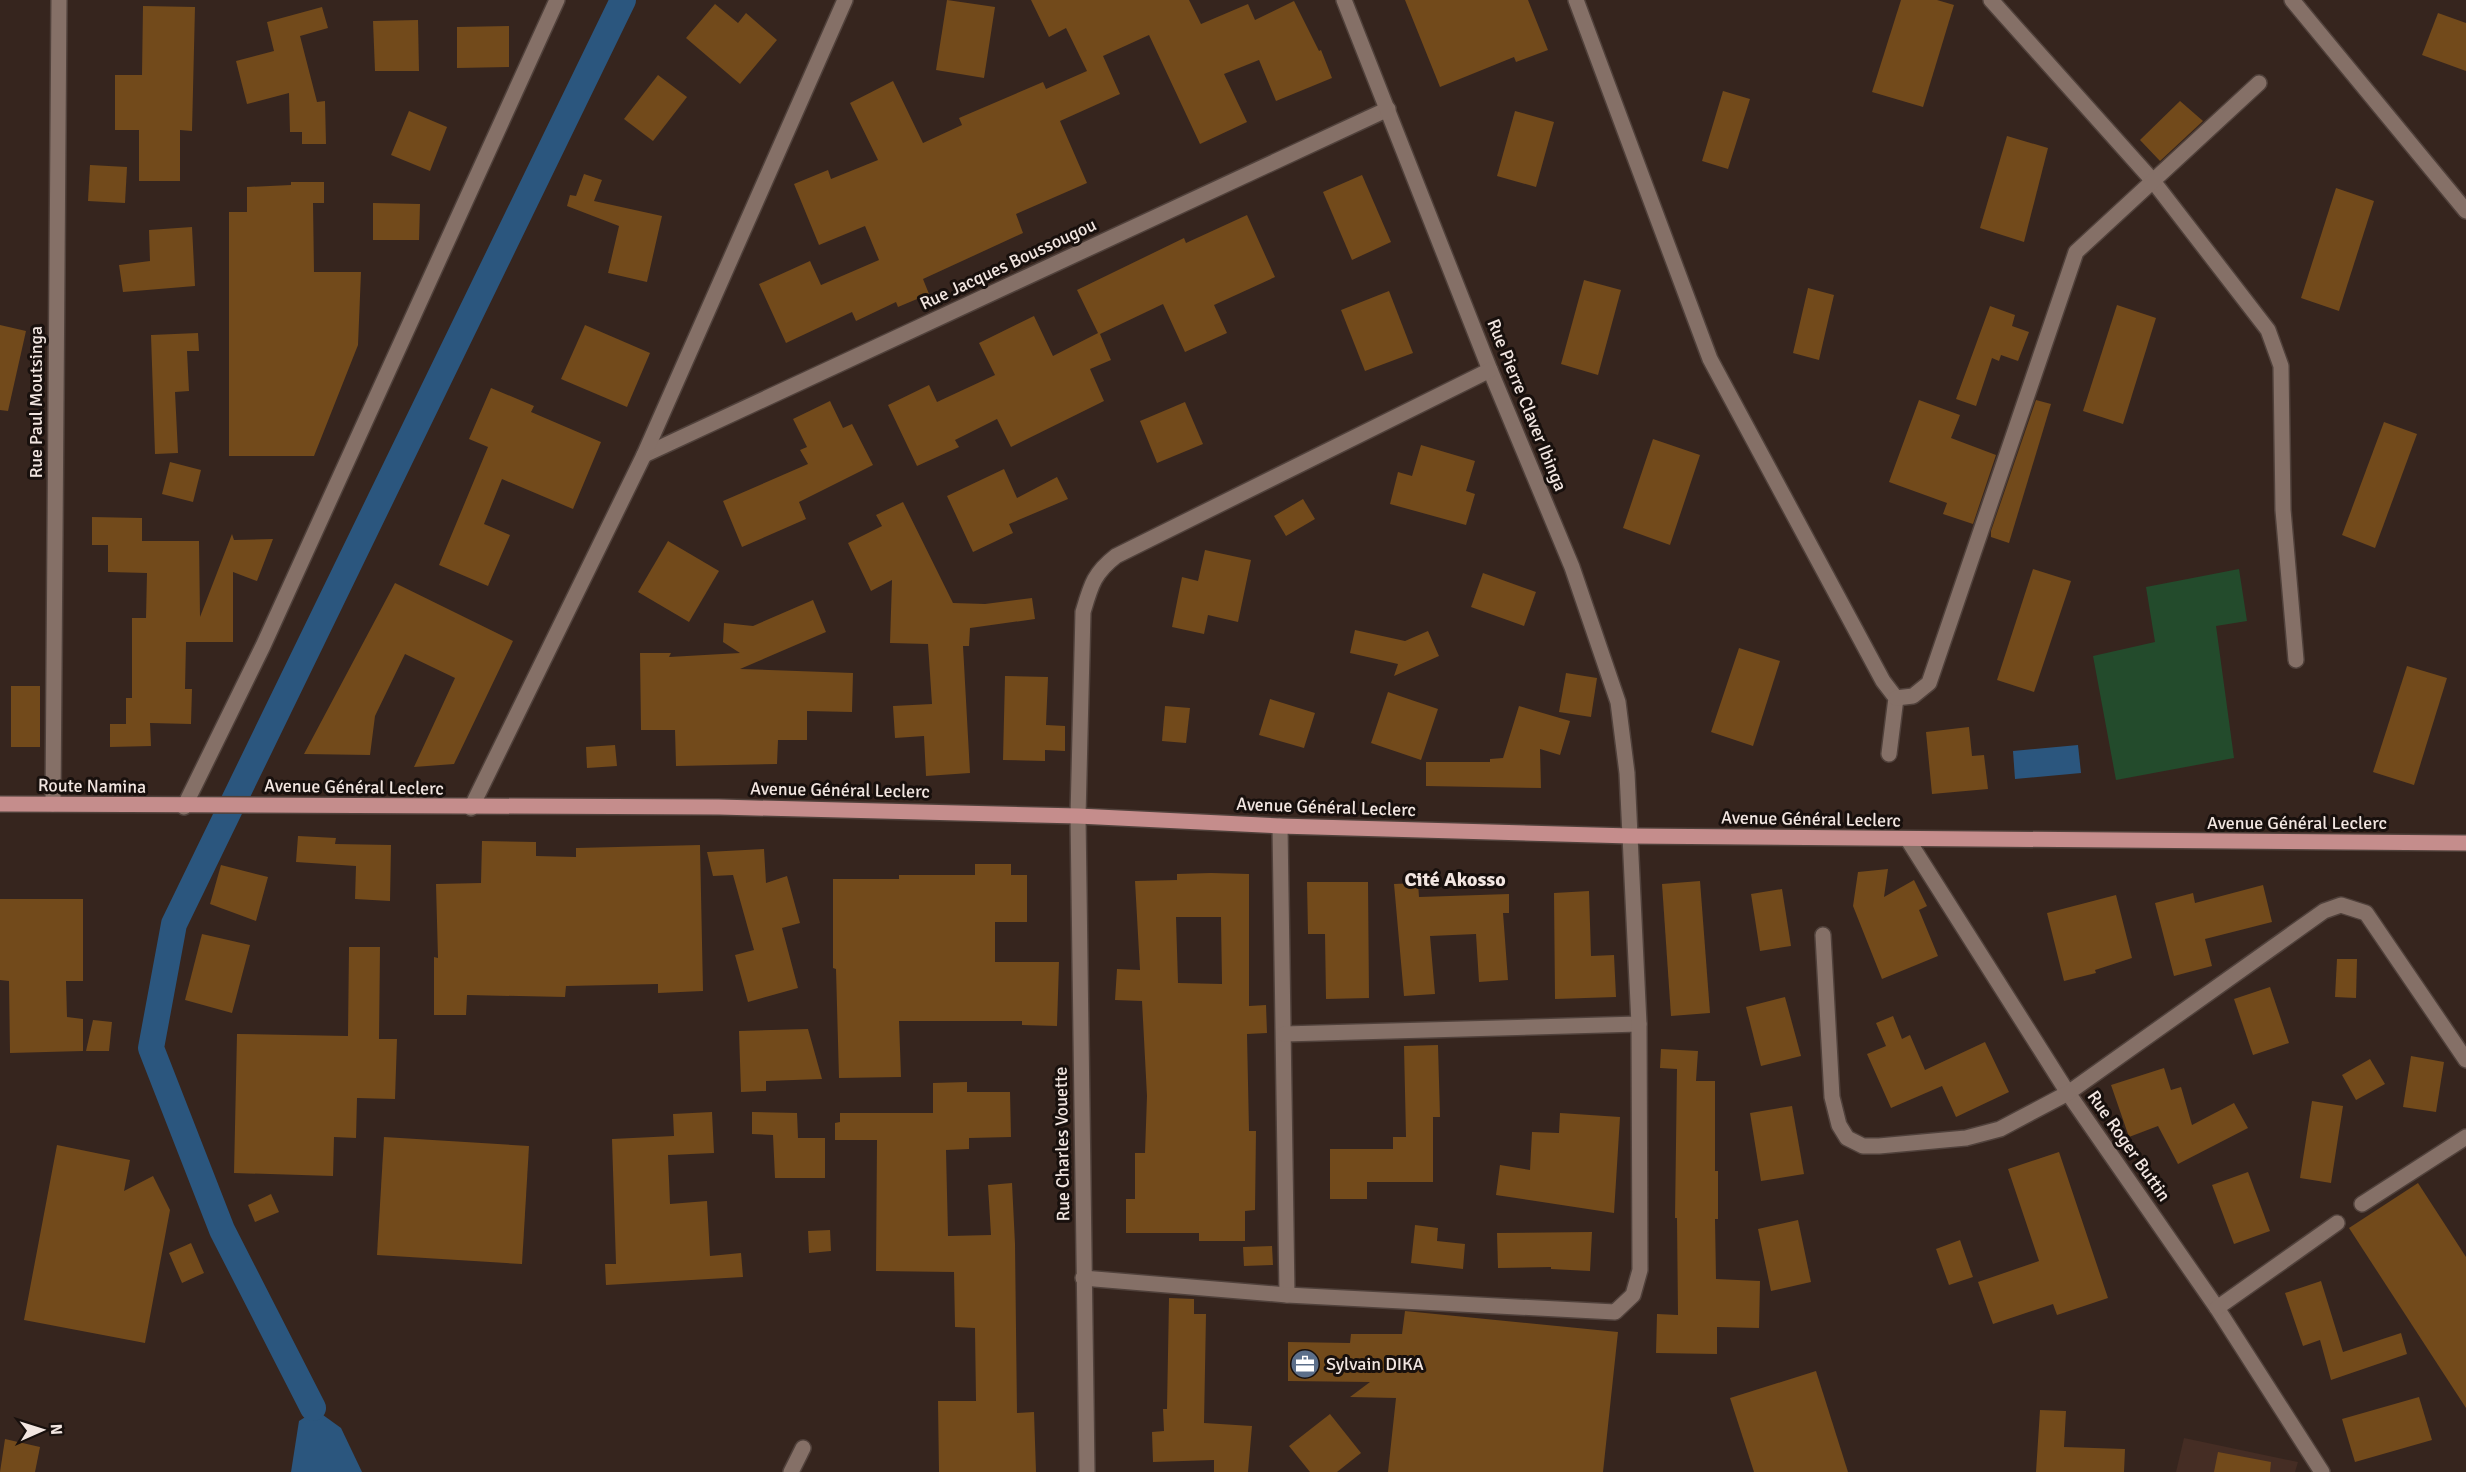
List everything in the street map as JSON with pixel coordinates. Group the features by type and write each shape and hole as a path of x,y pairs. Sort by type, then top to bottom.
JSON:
{"main road":[{"name":"Route Namina","path":"0,804 184,807"},
{"name":"Avenue Général Leclerc","path":"184,807 260,805 471,808 718,807 1078,816 1280,826 1630,836 2466,843"}],"street":[{"name":"Rue Paul Moutsinga","path":"53,804 59,0"},
{"path":"184,807 263,646 557,0"},
{"path":"471,808 644,455 845,0"},
{"name":"Rue Pierre Claver Ibinga","path":"1083,1278 1287,1295 1615,1312 1633,1295 1640,1269 1639,1024 1627,773 1618,702 1572,567 1490,370 1344,0"},
{"path":"1576,0 1710,359 1883,681 1896,698 1889,754"},
{"path":"1991,0 2153,181 2268,330 2281,366 2283,510 2296,660"},
{"path":"2292,0 2466,211"},
{"path":"1896,698 1913,696 1929,684 2076,252 2259,83"},
{"name":"Rue Jacques Boussougou","path":"644,455 1388,109"},
{"name":"Rue Charles Vouette","path":"1087,1472 1078,816 1083,612 1092,583 1100,568 1116,556 1490,370"},
{"path":"1280,826 1287,1295"},
{"name":"Rue Roger Buttin","path":"1908,840 2068,1093 2217,1308 2322,1472"},
{"path":"1823,935 1832,1097 1839,1125 1847,1138 1863,1146 1966,1138 2000,1129 2068,1093 2324,910 2341,905 2366,913 2466,1060"},
{"path":"1284,1034 1639,1024"},
{"path":"2362,1204 2466,1137"},
{"path":"2217,1308 2337,1223"},
{"path":"791,1472 803,1448"}],"shaded area":[{"path":"2184,1438 2298,1462 2295,1472 2176,1472"}],"green space":[{"path":"2239,569 2247,621 2216,626 2234,758 2116,780 2093,656 2155,642 2146,587"}],"water":[{"path":"2078,745 2081,773 2015,779 2013,751"},
{"path":"323,1415 341,1428 362,1472 291,1472 299,1421 307,1416"}],"building":[{"path":"947,0 995,7 984,78 936,70"},
{"path":"1031,0 1189,0 1201,24 1248,4 1255,20 1294,1 1319,51 1321,50 1332,78 1276,101 1259,60 1224,74 1247,122 1200,144 1149,35 1103,56 1120,94 1060,121 1087,183 1016,214 1023,233 923,279 929,294 898,307 896,302 856,321 852,312 786,343 759,284 810,261 821,285 879,260 865,226 819,245 794,184 828,170 831,179 878,160 850,103 893,81 923,143 962,125 959,118 1043,82 1046,89 1087,71 1066,28 1049,37"},
{"path":"1405,0 1528,0 1548,50 1516,62 1514,57 1440,87"},
{"path":"1901,0 1937,0 1954,5 1923,107 1872,92"},
{"path":"715,4 738,23 746,13 777,40 740,84 686,38"},
{"path":"143,6 195,7 192,131 180,130 180,181 139,181 139,130 115,130 115,75 142,75"},
{"path":"322,7 328,28 300,36 317,102 325,101 326,144 302,144 302,132 290,132 289,93 247,104 236,61 274,51 267,22"},
{"path":"2438,13 2466,23 2466,71 2422,55"},
{"path":"418,20 419,71 375,71 373,21"},
{"path":"509,26 509,67 457,68 457,27"},
{"path":"658,75 687,97 653,141 624,119"},
{"path":"1723,91 1750,99 1728,169 1702,161"},
{"path":"2180,101 2203,121 2160,161 2140,140"},
{"path":"409,111 447,127 430,171 391,155"},
{"path":"1515,111 1554,122 1536,187 1497,176"},
{"path":"2007,136 2048,148 2024,242 1980,228"},
{"path":"90,165 127,167 125,203 88,201"},
{"path":"584,174 602,180 594,201 662,216 647,282 608,273 619,226 567,206 570,195 576,196"},
{"path":"1362,175 1391,242 1352,260 1323,192"},
{"path":"291,182 324,182 324,203 313,203 314,272 361,272 358,345 314,456 229,456 229,212 247,212 247,187 291,185"},
{"path":"2336,188 2374,201 2339,311 2301,298"},
{"path":"373,203 420,204 419,240 373,240"},
{"path":"1247,215 1275,277 1214,305 1227,333 1185,352 1163,304 1100,334 1111,360 1090,369 1104,401 1011,447 997,419 955,440 959,447 917,466 888,405 929,385 937,402 995,375 979,343 1034,316 1053,356 1098,333 1077,290 1184,238 1186,243"},
{"path":"192,227 195,286 123,292 119,265 150,261 149,230"},
{"path":"1584,280 1621,290 1598,375 1561,364"},
{"path":"1808,288 1834,295 1819,360 1793,353"},
{"path":"1389,291 1413,353 1365,371 1341,310"},
{"path":"2117,305 2156,318 2123,424 2083,411"},
{"path":"1990,306 2015,315 2012,326 2029,332 2018,361 2001,355 1999,361 1992,358 1976,406 1956,399"},
{"path":"0,325 26,331 8,411 0,410"},
{"path":"585,325 650,353 627,407 561,379"},
{"path":"198,333 199,351 187,351 189,391 175,392 178,453 155,454 151,335"},
{"path":"491,388 534,406 531,412 601,442 573,509 502,479 484,524 510,535 488,586 439,565 488,447 469,439"},
{"path":"1919,400 1960,415 1951,438 1996,455 1973,524 1943,514 1947,503 1889,482"},
{"path":"2036,400 2051,404 2009,543 1991,537 1991,531"},
{"path":"830,401 843,428 852,424 873,465 799,502 806,519 742,547 723,501 808,464 800,450 807,447 793,419"},
{"path":"1185,402 1203,444 1157,463 1140,421"},
{"path":"2384,422 2417,434 2375,548 2342,535"},
{"path":"1653,439 1700,455 1670,545 1623,528"},
{"path":"1421,445 1475,461 1466,491 1475,494 1466,525 1390,504 1398,472 1412,476"},
{"path":"170,462 201,470 193,502 162,494"},
{"path":"1004,469 1017,498 1057,477 1068,499 1009,524 1013,533 973,552 947,496"},
{"path":"1303,499 1315,519 1286,536 1274,516"},
{"path":"903,502 953,603 985,604 1032,598 1035,619 970,628 969,646 963,646 970,773 926,776 924,736 895,738 893,706 932,704 928,644 890,643 892,580 871,591 848,543 882,526 876,515"},
{"path":"92,517 142,518 142,541 199,541 200,617 232,534 234,540 273,539 257,581 233,572 233,642 186,642 185,689 192,689 191,724 150,723 151,746 110,747 110,724 126,724 126,698 132,698 132,618 146,618 147,573 108,572 108,545 92,545"},
{"path":"668,541 719,571 689,622 638,592"},
{"path":"1205,550 1251,560 1238,622 1208,615 1204,634 1172,627 1182,577 1198,581"},
{"path":"2033,569 2071,581 2034,692 1997,680"},
{"path":"1483,573 1536,592 1524,626 1471,607"},
{"path":"395,583 513,641 454,764 414,767 455,678 405,654 375,716 370,755 304,754"},
{"path":"813,600 826,632 740,669 853,673 852,712 807,711 807,740 778,740 777,764 676,766 675,730 641,730 640,653 671,653 669,657 740,653 723,642 724,623 753,626"},
{"path":"1355,630 1405,641 1428,631 1439,656 1394,676 1398,664 1350,653"},
{"path":"1739,648 1780,661 1753,746 1711,732"},
{"path":"2407,666 2447,678 2414,785 2373,772"},
{"path":"1566,673 1597,678 1591,717 1559,712"},
{"path":"1005,676 1048,677 1046,725 1065,726 1065,751 1045,750 1045,761 1003,760"},
{"path":"11,686 40,686 40,747 11,747"},
{"path":"1388,692 1438,709 1421,760 1371,743"},
{"path":"1270,699 1315,713 1304,748 1259,735"},
{"path":"1165,706 1190,708 1186,743 1162,741"},
{"path":"1519,706 1570,721 1560,755 1540,749 1541,788 1426,786 1426,762 1490,762 1490,759 1503,758"},
{"path":"1969,727 1972,756 1984,755 1988,789 1932,794 1926,732"},
{"path":"615,745 617,766 587,768 586,747"},
{"path":"298,836 336,838 335,844 391,845 390,901 355,899 356,866 296,862"},
{"path":"482,841 536,842 536,856 576,857 576,848 700,845 703,991 658,993 658,984 566,986 565,997 467,995 466,1015 434,1015 434,957 438,958 436,884 481,883"},
{"path":"764,849 766,883 787,876 800,923 782,928 798,988 748,1002 735,955 754,950 733,875 713,876 707,852"},
{"path":"975,864 1011,864 1011,875 1027,875 1027,922 995,922 995,962 1059,962 1057,1026 1022,1025 1022,1021 899,1021 901,1077 839,1078 836,969 833,968 833,879 899,879 899,875 975,875"},
{"path":"221,865 268,877 256,921 210,904"},
{"path":"1888,869 1884,897 1914,880 1927,906 1919,910 1938,956 1882,979 1853,906 1858,872"},
{"path":"1177,874 1249,874 1249,1006 1266,1005 1267,1033 1247,1034 1249,1131 1256,1131 1255,1210 1245,1211 1245,1241 1199,1241 1199,1233 1126,1233 1126,1199 1135,1199 1135,1153 1145,1153 1147,1096 1142,1001 1115,1000 1117,969 1140,970 1135,881 1177,880","holes":["1176,917 1221,917 1222,984 1178,983"]},
{"path":"1700,881 1710,1013 1671,1016 1662,884"},
{"path":"1307,882 1368,882 1369,998 1326,999 1325,934 1308,934"},
{"path":"1418,883 1419,897 1509,894 1509,913 1503,913 1508,980 1479,982 1476,934 1430,936 1435,994 1404,996 1394,884"},
{"path":"2263,885 2272,922 2205,939 2212,966 2174,976 2155,903 2193,893 2195,903"},
{"path":"1782,889 1791,946 1760,951 1751,894"},
{"path":"1589,891 1591,956 1614,955 1616,997 1555,999 1554,893"},
{"path":"2116,895 2132,958 2095,970 2096,973 2064,981 2047,913"},
{"path":"0,899 83,899 83,981 66,981 67,1017 83,1019 83,1051 10,1053 9,981 0,980"},
{"path":"202,934 250,945 232,1013 185,1000"},
{"path":"349,947 380,947 379,1039 397,1039 395,1099 357,1098 356,1138 334,1137 333,1176 234,1173 237,1034 348,1036"},
{"path":"2337,959 2357,959 2356,998 2335,997"},
{"path":"2270,987 2289,1043 2253,1055 2234,999"},
{"path":"1785,997 1801,1056 1761,1066 1746,1007"},
{"path":"1893,1016 1902,1039 1910,1035 1925,1070 1985,1042 2009,1092 1956,1117 1942,1086 1891,1108 1867,1054 1886,1046 1876,1023"},
{"path":"93,1020 112,1022 109,1051 86,1051"},
{"path":"808,1029 822,1079 766,1081 766,1091 741,1092 739,1031"},
{"path":"1438,1045 1440,1117 1433,1117 1433,1182 1367,1182 1367,1199 1330,1199 1330,1149 1393,1149 1393,1137 1406,1137 1404,1046"},
{"path":"1661,1049 1698,1051 1696,1081 1715,1081 1715,1171 1718,1171 1718,1219 1715,1219 1716,1279 1760,1281 1759,1328 1717,1327 1717,1354 1656,1353 1657,1314 1678,1315 1677,1218 1675,1218 1677,1069 1660,1068"},
{"path":"2411,1056 2444,1062 2436,1112 2403,1107"},
{"path":"2370,1059 2385,1084 2356,1100 2342,1075"},
{"path":"2164,1068 2171,1090 2181,1087 2192,1125 2234,1103 2248,1128 2178,1164 2158,1126 2129,1137 2111,1085"},
{"path":"967,1082 967,1092 1010,1092 1011,1137 969,1138 969,1149 946,1150 948,1236 991,1235 988,1185 1012,1183 1017,1413 1034,1412 1036,1472 939,1472 938,1401 976,1401 975,1328 955,1327 954,1272 876,1271 877,1140 835,1140 835,1123 840,1122 840,1113 933,1113 933,1083"},
{"path":"2312,1101 2343,1106 2331,1183 2300,1178"},
{"path":"1792,1106 1804,1174 1761,1181 1750,1113"},
{"path":"712,1112 714,1153 668,1155 670,1204 707,1201 710,1256 741,1253 743,1277 606,1285 605,1264 616,1264 612,1139 674,1136 673,1114"},
{"path":"752,1112 797,1113 798,1138 825,1138 825,1178 775,1178 773,1135 752,1134"},
{"path":"1560,1113 1620,1117 1614,1213 1496,1195 1500,1165 1530,1170 1532,1132 1559,1133"},
{"path":"384,1137 529,1146 522,1264 377,1255"},
{"path":"57,1145 130,1160 124,1191 153,1176 170,1210 145,1343 24,1320"},
{"path":"2059,1152 2108,1298 2057,1315 2053,1304 1993,1324 1978,1282 2039,1261 2008,1169"},
{"path":"2248,1172 2270,1231 2234,1244 2212,1185"},
{"path":"2418,1183 2466,1257 2466,1408 2349,1228"},
{"path":"271,1194 279,1212 255,1222 248,1205"},
{"path":"1798,1220 1811,1282 1771,1291 1758,1229"},
{"path":"1415,1225 1438,1228 1437,1241 1465,1244 1463,1269 1411,1263"},
{"path":"830,1230 831,1251 809,1253 808,1231"},
{"path":"1592,1232 1590,1271 1551,1269 1551,1267 1498,1268 1497,1233"},
{"path":"1960,1240 1973,1277 1949,1285 1936,1249"},
{"path":"191,1243 204,1273 182,1283 169,1253"},
{"path":"1272,1246 1273,1265 1244,1266 1243,1247"},
{"path":"2321,1281 2343,1352 2401,1333 2407,1354 2331,1380 2320,1340 2303,1346 2285,1293"},
{"path":"1169,1298 1194,1299 1194,1314 1206,1314 1204,1423 1252,1426 1248,1472 1214,1472 1214,1460 1153,1462 1152,1432 1164,1431 1163,1409 1167,1409"},
{"path":"1405,1311 1618,1332 1603,1472 1388,1472 1396,1398 1350,1397 1370,1382 1288,1381 1288,1342 1350,1343 1351,1334 1402,1334"},
{"path":"1816,1371 1848,1472 1754,1472 1730,1398"},
{"path":"2419,1397 2432,1440 2355,1462 2342,1419"},
{"path":"2040,1410 2066,1411 2064,1447 2125,1449 2124,1472 2036,1472"},
{"path":"1330,1414 1361,1453 1337,1472 1310,1472 1289,1446"},
{"path":"5,1439 40,1447 35,1472 0,1472"},
{"path":"2218,1452 2271,1462 2270,1472 2214,1472"}],"waterway":[{"path":"313,1408 222,1230 151,1048 174,924 623,0"}],"place":[{"name":"Sylvain DIKA","path":"1305,1364"}],"district":[{"name":"Cité Akosso","path":"1455,879"}]}
